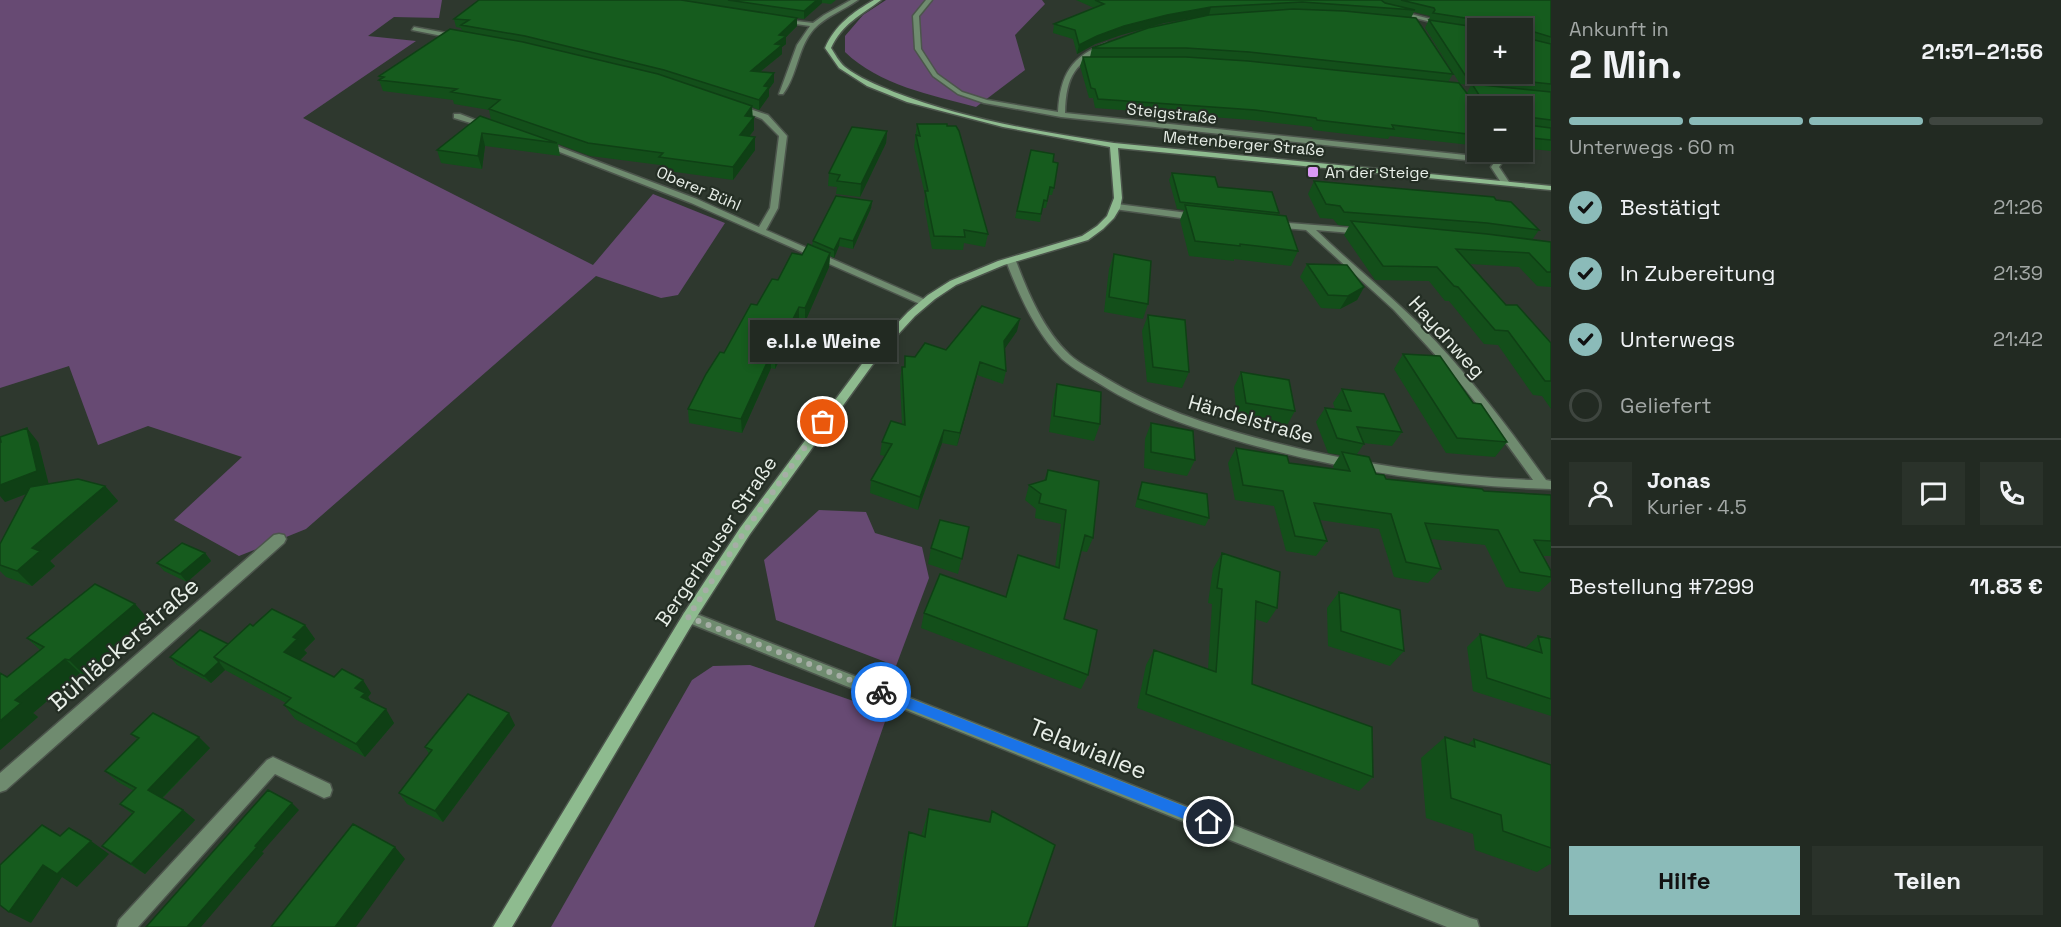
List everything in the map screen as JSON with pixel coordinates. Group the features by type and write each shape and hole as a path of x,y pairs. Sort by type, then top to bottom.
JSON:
{"main road":[{"path":"878,0 852,16 839,29 828,48 834,63 856,79 908,100 1072,139 1113,145 1119,186 1117,207"},
{"name":"Mettenberger Straße","path":"1113,145 1551,188"},
{"name":"Bergerhauser Straße","path":"502,927 688,617 745,531 836,404 898,327 923,303 954,282 1085,238 1112,218 1117,207"}],"street":[{"path":"781,93 789,80 801,42 812,25 855,0"},
{"name":"Steigstraße","path":"929,0 916,16 918,49 935,75 960,93 986,102 1061,115 1467,158"},
{"path":"1374,0 1385,9 1443,22 1449,28 1406,23"},
{"path":"775,19 812,25"},
{"path":"414,29 462,37"},
{"path":"1061,115 1069,71 1076,62 1110,44"},
{"path":"1076,62 1096,62"},
{"path":"728,103 765,117 783,136 774,208 760,231"},
{"path":"457,116 497,129"},
{"name":"Oberer Bühl","path":"534,141 649,182 923,303"},
{"path":"1498,162 1495,167 1505,182"},
{"path":"1117,207 1201,218"},
{"path":"1265,225 1372,232"},
{"name":"Haydnweg","path":"1309,228 1398,309 1441,355 1547,485"},
{"name":"Händelstraße","path":"1011,261 1022,290 1064,356 1122,394 1202,426 1288,451 1368,467 1447,478 1547,485"},
{"name":"Bühläckerstraße","path":"0,784 279,539"},
{"name":"Telawiallee","path":"688,617 1470,927"},
{"path":"126,927 273,765 324,790"}],"shaded area":[{"path":"0,0 442,0 439,18 394,17 368,36 416,41 303,118 593,265 653,194 725,223 678,295 661,298 596,276 306,529 239,556 174,520 242,457 148,426 98,445 69,366 0,388"},
{"path":"886,0 1042,0 1045,4 1015,35 1025,70 976,107 890,81 873,73 845,52 845,36 863,15"},
{"path":"819,510 866,512 875,533 922,547 929,578 896,666 776,620 764,560"},
{"path":"750,665 888,713 814,927 551,927 692,680 713,666"}],"building":[{"path":"479,0 681,0 797,18 779,35 786,36 775,44 782,45 751,71 774,73 764,86 769,87 759,100 664,70 525,36 461,25 469,20 454,19"},
{"path":"728,0 817,0 804,11"},
{"path":"1095,0 1381,0 1415,10 1302,2 1211,7 1124,26 1079,45 1075,30 1054,24 1104,4"},
{"path":"1401,0 1551,0 1551,37 1533,32 1533,18 1467,18 1433,13 1434,8"},
{"path":"1293,9 1416,18 1453,74 1249,52 1186,48 1092,48 1148,28 1209,15"},
{"path":"1429,20 1467,26 1467,75 1465,75"},
{"path":"450,29 523,42 658,74 752,106 745,116 754,117 740,135 755,137 733,167 659,157 663,153 588,143 489,109 500,100 451,92 457,89 379,80 384,77 379,76"},
{"path":"1533,40 1551,44 1551,84 1533,82"},
{"path":"1083,57 1186,57 1248,61 1459,83 1469,96 1467,96 1467,134 1392,125 1394,129 1255,110 1098,99 1095,89 1091,88"},
{"path":"1472,84 1551,92 1551,120 1533,118 1533,96 1480,96"},
{"path":"480,116 557,143 482,133 478,156 437,150"},
{"path":"917,124 956,126 988,234 964,230 965,237 934,236 925,191 928,191 916,135 920,136"},
{"path":"1533,126 1551,128 1551,140 1533,138"},
{"path":"852,127 887,131 861,184 837,181 840,175 829,173"},
{"path":"1031,150 1054,154 1053,162 1058,163 1054,188 1050,187 1041,214 1017,211"},
{"path":"1172,173 1215,177 1218,187 1272,192 1279,213 1180,202"},
{"path":"1314,181 1494,197 1496,200 1511,202 1539,230 1487,223 1344,212 1340,206 1326,204"},
{"path":"836,196 872,201 853,241 840,238 834,250 813,241"},
{"path":"1185,205 1286,216 1298,251 1195,241"},
{"path":"1351,221 1551,242 1551,272 1547,272 1529,253 1456,249 1506,305 1517,305 1551,343 1551,381 1545,381 1508,331 1495,330 1458,287 1454,286 1437,267 1383,266"},
{"path":"808,244 830,253 805,308 799,307 775,355 771,354 741,419 688,409 706,374 720,352 724,353 751,304 757,305 772,279 778,280 792,253 802,255"},
{"path":"1114,254 1151,261 1148,304 1109,297"},
{"path":"1307,264 1347,265 1364,287 1348,296 1328,295"},
{"path":"982,306 1020,319 1004,341 1006,371 980,362 960,433 944,430 920,497 871,480 892,444 882,442 891,421 905,425 902,367 905,367 905,356 915,357 925,343 946,350"},
{"path":"1148,315 1185,320 1189,372 1153,367"},
{"path":"1403,354 1440,356 1473,403 1481,404 1507,442 1457,438"},
{"path":"1241,372 1289,380 1295,411 1246,403"},
{"path":"1057,384 1101,392 1100,424 1054,416"},
{"path":"1342,389 1384,394 1402,432 1357,427 1364,444 1337,438 1325,408 1351,411"},
{"path":"1151,423 1193,431 1195,460 1151,452"},
{"path":"27,428 37,471 0,485 0,437"},
{"path":"1236,448 1287,456 1289,463 1350,471 1342,452 1369,457 1376,474 1384,475 1386,479 1484,491 1551,495 1551,541 1534,540 1551,571 1551,577 1520,572 1498,530 1425,523 1441,569 1406,562 1391,514 1314,503 1327,541 1295,536 1283,491 1243,485"},
{"path":"1048,470 1099,481 1093,538 1085,535 1064,619 1097,630 1088,675 924,613 940,574 1006,597 1018,555 1059,568 1066,510 1039,503 1041,494 1029,485 1046,480"},
{"path":"78,479 105,486 32,548 40,551 17,571 0,565 0,544 30,487"},
{"path":"1142,482 1207,494 1209,518 1138,499"},
{"path":"940,520 969,527 962,559 931,548"},
{"path":"182,543 205,553 180,574 157,563"},
{"path":"1222,553 1280,572 1277,608 1256,601 1252,684 1372,727 1373,777 1146,694 1154,650 1216,672 1222,589 1217,588"},
{"path":"95,584 135,604 69,660 65,659 15,700 21,703 0,721 0,673 7,677 44,647 27,638"},
{"path":"1339,592 1400,610 1404,651 1341,631"},
{"path":"272,609 305,625 293,637 297,639 284,652 334,677 342,669 363,680 355,688 365,693 361,697 386,709 356,744 284,705 291,698 214,657 250,624 253,626"},
{"path":"200,630 228,644 214,657 219,662 204,676 170,657"},
{"path":"1480,634 1542,653 1538,636 1551,639 1551,699 1487,678"},
{"path":"468,694 509,713 435,811 399,793 432,750 425,747"},
{"path":"153,713 199,737 148,790 183,810 131,864 102,846 134,812 120,804 136,788 105,771 139,738 131,734"},
{"path":"1445,737 1475,747 1474,739 1551,765 1551,848 1503,831 1501,815 1451,798"},
{"path":"268,790 292,803 187,927 146,927"},
{"path":"929,809 990,822 992,811 1055,845 1027,927 895,927 909,832 925,837"},
{"path":"353,824 395,847 335,927 271,927"},
{"path":"42,825 60,836 69,828 91,841 57,874 43,865 9,912 0,905 0,865"}],"way so far":[{"path":"823,422 745,531 688,617 881,692"}],"place":[{"name":"An der Steige","path":"1313,172"},
{"name":"e.l.l.e Weine","path":"823,422"}],"route":[{"path":"881,692 1209,822"}]}
